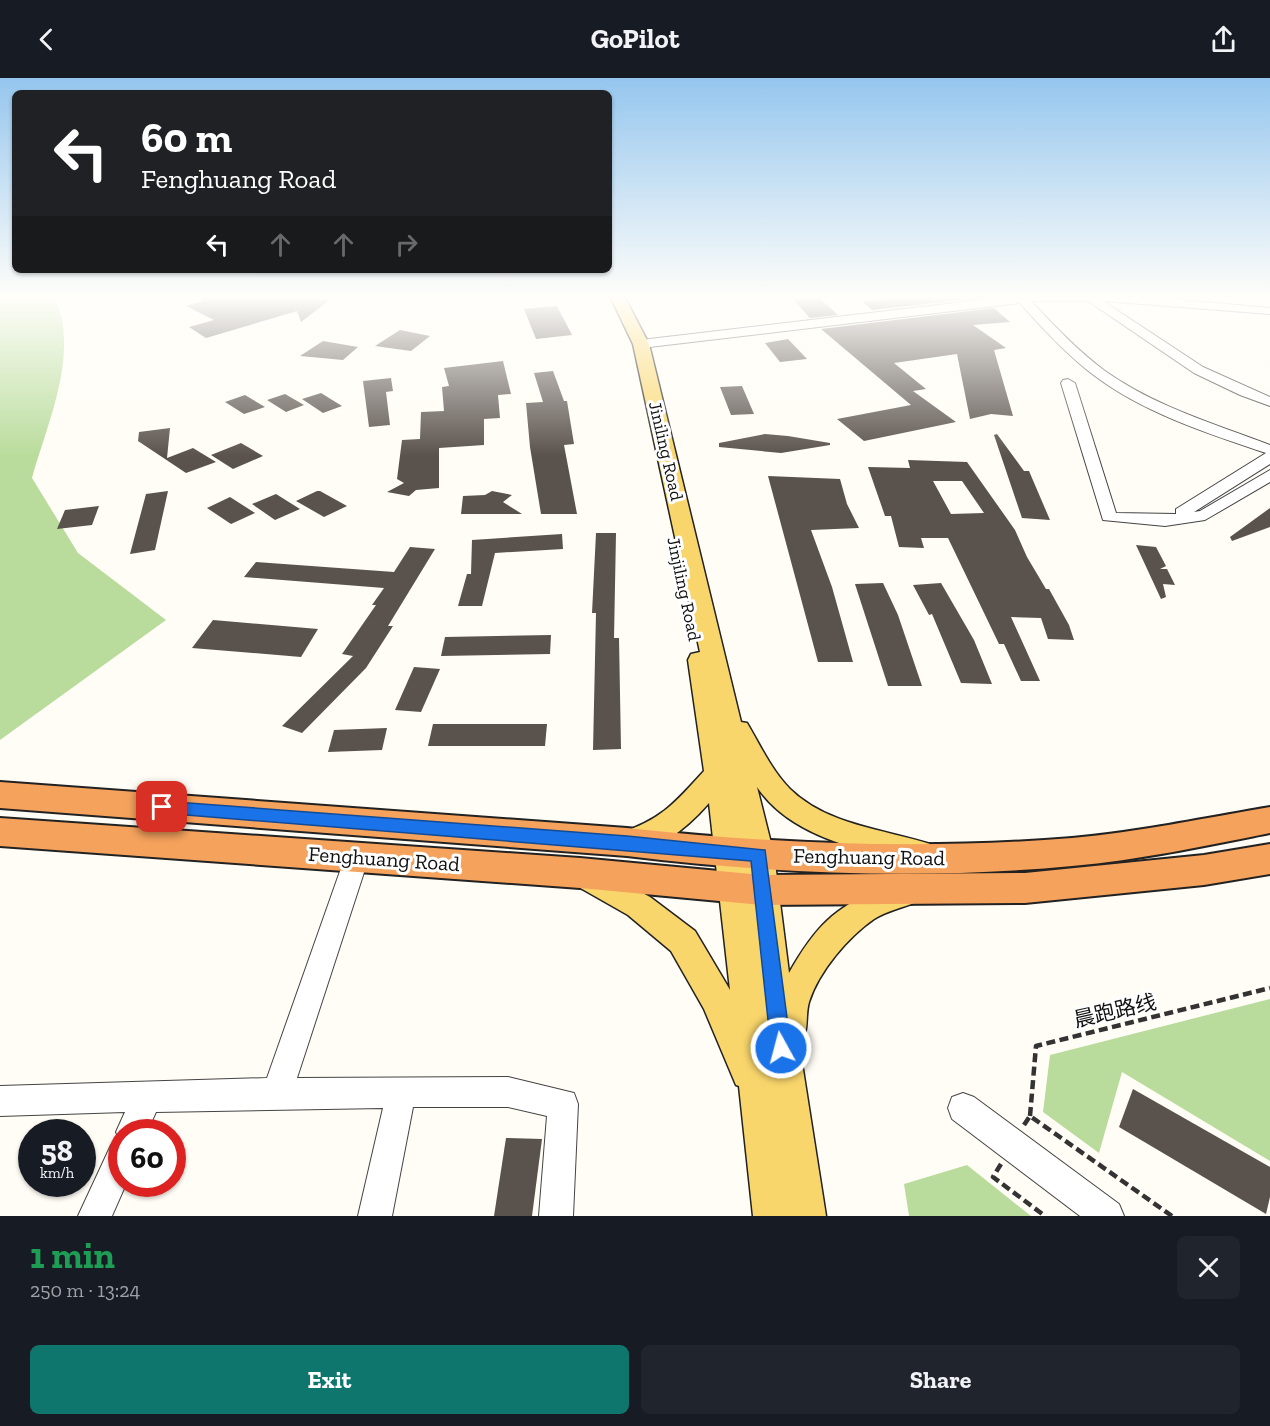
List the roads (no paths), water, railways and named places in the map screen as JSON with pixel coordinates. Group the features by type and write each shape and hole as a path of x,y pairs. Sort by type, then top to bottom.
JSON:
{"highway":[{"name":"Fenghuang Road","path":"0,795 627,842 747,872 913,890 1025,888 1204,870 1270,859"},
{"name":"Fenghuang Road","path":"0,832 580,873 747,872 935,858 1073,852 1177,837 1270,820"}],"main road":[{"name":"Jinjiling Road","path":"631,349 636,364 703,672 718,774 747,872"},
{"name":"Jiniling Road","path":"642,349 728,713 747,872"},
{"path":"728,713 780,797 802,812 843,831 935,858"},
{"path":"627,842 656,833 683,813 718,774"},
{"path":"747,872 773,1093 773,1216"},
{"path":"580,873 639,906 683,941 773,1093 806,1216"},
{"path":"773,1093 792,1001 815,959 836,933 864,909 913,890"}],"street":[{"path":"1072,349 1114,383 1178,415 1270,450"},
{"path":"1161,349 1207,377 1270,402"},
{"path":"1068,383 1108,517 1165,521 1205,515 1270,474"},
{"path":"1182,512 1270,457"},
{"path":"277,1093 357,857"},
{"path":"375,1216 401,1092"},
{"path":"0,1101 277,1093 508,1092 563,1104 555,1216"},
{"path":"138,1119 147,1097"},
{"path":"963,1108 1107,1216"},
{"path":"95,1216 108,1187"}]}
